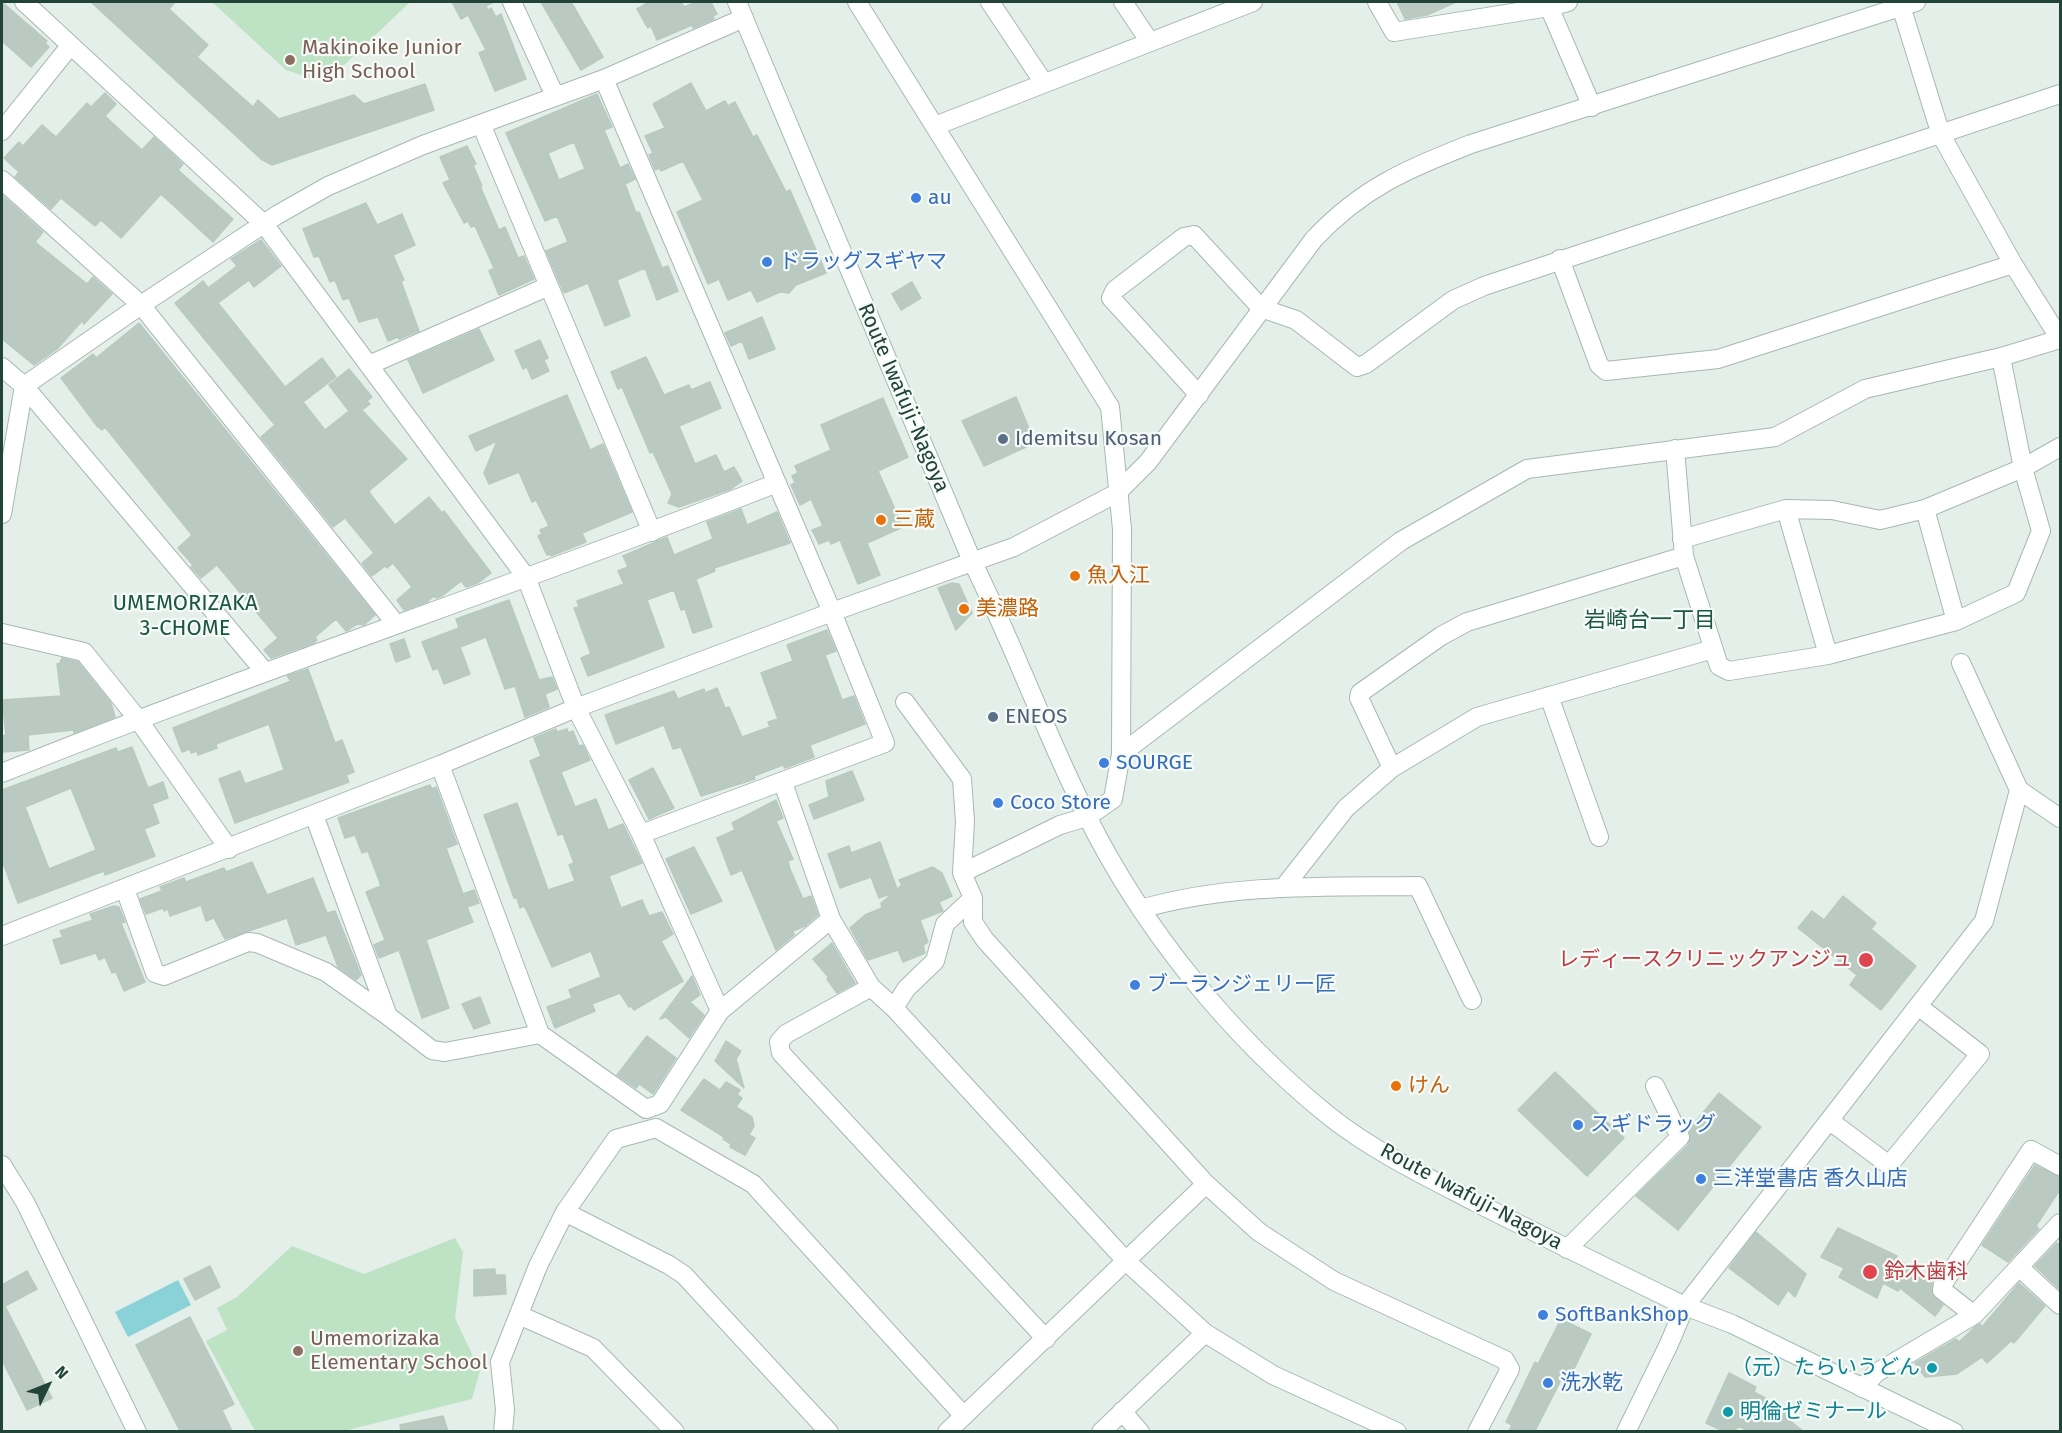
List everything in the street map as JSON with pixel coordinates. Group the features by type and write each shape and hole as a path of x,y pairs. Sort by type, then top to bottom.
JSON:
{"street":[{"path":"24,2 264,224 526,577 576,708 641,834 720,1011"},
{"path":"512,2 555,96"},
{"path":"856,2 1110,408 1122,529 1121,754 1113,800 1087,817 1060,825 962,873"},
{"path":"990,2 1044,83"},
{"path":"1123,2 1150,42"},
{"path":"935,126 1253,2"},
{"path":"1377,2 1394,32 1568,2"},
{"path":"1548,4 1592,107"},
{"path":"2,936 230,849 576,708 1014,547 1117,493 1148,462 1314,239 1329,223 1373,188 1402,172 1471,144 1909,4 1941,135 2013,264 2061,339 2001,357 1865,389 1775,437 1527,469 1401,541 1121,754"},
{"path":"2,514 24,386 141,305 264,224 328,186 423,145 604,79 741,10"},
{"name":"Route Iwafuji-Nagoya","path":"741,10 972,561 996,610 1087,817 1141,909 1192,979 1270,1062 1330,1117 1414,1171 1685,1306 1732,1324 1954,1431"},
{"path":"2,131 70,46"},
{"path":"604,79 832,612 885,743 783,783 641,834"},
{"path":"1199,395 1111,298 1115,290 1184,237 1194,235 1261,308 1296,320 1357,367 1366,364 1452,300 1484,286 1560,259 2060,96"},
{"path":"481,124 652,532"},
{"path":"2,180 141,305 396,624"},
{"path":"1560,259 1599,365 1606,370 1718,359 2013,264"},
{"path":"369,365 549,286"},
{"path":"1675,449 1683,548 1719,666 1729,671 1828,655 1956,621 2016,593 2041,531 2023,468 2001,357"},
{"path":"2,367 24,386 265,672"},
{"path":"1392,768 1359,698 1360,693 1441,636 1467,622 1683,548 1786,509 1832,510 1880,520 1925,509 2023,468 2061,447"},
{"path":"2,773 137,718 652,532 777,483"},
{"path":"1786,509 1828,655"},
{"path":"1925,509 1956,621"},
{"path":"2,633 84,652 137,718 230,849"},
{"path":"1284,887 1346,808 1392,768 1477,717 1713,649"},
{"path":"1961,663 2019,790 2061,818"},
{"path":"1548,696 1599,837"},
{"path":"905,702 962,779 965,821 962,873 973,898 973,922 985,940 1206,1184 1266,1238 1315,1270 1505,1360 1510,1369 1477,1431"},
{"path":"440,765 540,1034 646,1109 660,1104 720,1011 831,919"},
{"path":"783,783 831,919 871,987 894,1008 1127,1262 1205,1333 1273,1375 1397,1431"},
{"path":"1626,1431 1685,1306 1984,921 2019,790"},
{"path":"314,815 388,1016"},
{"path":"1141,909 1163,902 1284,887 1418,886 1472,1000"},
{"path":"125,889 155,973 164,976 248,942 257,943 326,972 432,1050 445,1052 540,1034"},
{"path":"894,1008 906,989 935,961 945,924 973,898"},
{"path":"871,987 786,1034 779,1042 781,1053 1046,1339"},
{"path":"1830,1121 1889,1165 1980,1054 1918,1006"},
{"path":"1567,1249 1680,1137 1655,1086"},
{"path":"503,1431 505,1410 500,1362 538,1266 565,1212 616,1139 656,1128 753,1184 964,1416"},
{"path":"1974,1315 1942,1290 1943,1284 2031,1150 2061,1166"},
{"path":"2,1165 25,1202 137,1431"},
{"path":"947,1431 1127,1262 1206,1184"},
{"path":"565,1212 669,1265 684,1275 830,1431"},
{"path":"1862,1388 1876,1373 1974,1315 2061,1223"},
{"path":"2020,1268 2061,1305"},
{"path":"519,1315 593,1348 675,1431"},
{"path":"1101,1431 1205,1333"},
{"path":"1122,1411 1140,1431"}],"green space":[{"path":"212,2 410,2 342,67 310,78 286,70"},
{"path":"455,1238 463,1252 455,1318 480,1371 472,1399 344,1431 255,1431 206,1341 227,1330 217,1308 237,1297 292,1246 364,1274"}],"water":[{"path":"178,1280 191,1305 128,1337 115,1312"}],"building":[{"path":"2,2 47,41 45,43 49,47 31,67 2,41"},
{"path":"91,2 175,2 169,9 208,45 197,57 253,107 258,100 279,119 354,95 364,104 425,84 434,110 272,165 261,159"},
{"path":"452,2 494,2 486,6 488,10 491,8 496,17 501,14 526,79 495,91 479,53 486,50 468,15 461,19"},
{"path":"541,2 571,2 603,57 581,70"},
{"path":"649,2 681,2 684,7 697,2 711,2 717,14 713,16 714,19 693,28 692,25 657,40 651,26 648,28 637,9"},
{"path":"1397,2 1456,2 1427,15 1405,19"},
{"path":"691,83 706,111 725,101 728,106 735,102 753,137 757,135 786,192 790,190 826,273 796,285 789,293 780,292 757,302 751,290 728,300 719,279 708,284 677,212 703,200 683,161 661,171 659,168 655,170 649,155 653,153 645,136 665,128 653,104"},
{"path":"105,93 116,104 105,116 142,150 154,137 183,164 178,170 233,219 213,242 161,194 121,238 101,220 95,226 61,198 51,209 15,177 19,172 4,158 19,142 23,146 42,125 56,137 87,103 91,107"},
{"path":"597,94 612,127 604,130 620,168 628,164 635,179 625,184 636,213 639,212 662,268 668,266 678,291 657,300 645,268 617,280 630,316 605,326 588,283 564,293 546,251 568,242 557,216 545,221 506,133","holes":["574,142 585,169 559,180 548,153"]},
{"path":"467,146 476,164 473,165 482,186 480,186 499,230 505,227 518,258 524,256 534,279 499,295 489,271 494,268 475,226 471,227 468,221 464,223 443,183 450,180 440,157"},
{"path":"2,195 43,232 35,242 87,284 93,277 112,294 84,324 82,321 57,349 34,365 2,339"},
{"path":"366,203 377,225 402,214 415,245 393,255 404,280 401,281 419,331 399,339 398,337 388,341 378,317 359,322 349,298 343,300 335,280 330,282 319,256 314,257 303,229"},
{"path":"261,240 281,266 254,287 249,280 218,303 285,387 322,358 336,377 303,402 325,430 349,411 329,385 349,369 372,397 367,401 370,404 362,410 407,459 369,491 371,495 395,525 429,497 442,513 444,511 491,573 478,583 466,587 461,581 442,596 436,598 434,596 427,602 404,610 397,600 412,587 393,563 372,576 362,563 374,553 345,518 333,527 261,437 275,425 175,303 203,281 208,288 237,266 231,259"},
{"path":"912,282 921,298 901,310 892,294"},
{"path":"762,317 775,349 749,359 742,341 731,346 725,333"},
{"path":"139,323 375,615 364,625 357,624 346,631 336,619 315,637 317,640 314,643 271,658 264,650 278,638 217,565 201,578 191,567 193,565 178,548 192,535 105,427 102,430 97,426 61,378 93,354 96,358"},
{"path":"479,329 494,360 423,393 408,360"},
{"path":"540,340 548,358 544,360 549,371 532,379 527,367 523,369 515,351"},
{"path":"646,357 664,395 689,385 691,390 710,382 721,408 679,426 695,464 716,455 724,472 734,467 742,481 731,489 679,507 668,503 672,494 653,452 650,453 622,387 618,389 611,372"},
{"path":"567,395 590,450 603,444 632,512 582,533 586,542 551,556 547,555 538,536 542,534 540,530 549,526 536,500 532,502 519,472 489,484 484,473 497,441 476,451 469,436"},
{"path":"1016,397 1035,443 984,466 962,421"},
{"path":"883,398 908,457 878,471 903,527 867,543 880,575 858,584 840,540 831,544 829,540 819,544 812,530 823,526 811,499 800,505 791,485 795,483 792,476 798,473 795,466 831,450 821,425"},
{"path":"741,509 747,525 777,512 790,543 714,568 715,571 696,579 712,627 693,633 685,609 681,610 674,590 647,600 664,647 588,676 581,658 591,654 574,608 579,607 577,601 624,584 618,571 628,567 623,556 667,537 674,555 713,539 707,522"},
{"path":"952,583 959,584 972,613 956,630 938,588"},
{"path":"509,600 539,680 552,677 557,689 545,694 549,707 525,717 515,686 505,689 486,637 460,647 470,674 444,684 438,668 433,670 422,642 459,628 456,619"},
{"path":"827,630 836,651 825,655 842,700 854,696 865,724 810,745 814,757 785,768 783,765 754,776 755,779 701,796 681,747 673,749 664,725 616,744 605,715 674,691 678,699 704,689 705,693 717,688 725,708 729,707 742,737 770,727 768,722 778,719 761,673 793,661 787,645"},
{"path":"404,639 410,657 396,662 390,644"},
{"path":"62,658 78,662 111,703 115,717 74,733 73,730 28,735 29,750 2,752 2,736 6,735 2,700 61,696 57,664"},
{"path":"308,669 335,743 342,740 354,772 346,775 349,782 235,823 219,779 240,771 245,784 284,770 269,724 216,744 217,748 198,755 197,751 191,753 190,749 182,752 173,728 291,681 287,676"},
{"path":"556,729 557,732 567,729 568,733 573,731 579,746 583,745 590,760 561,772 575,807 596,799 608,830 623,824 642,863 609,876 621,908 642,900 649,916 662,912 673,934 661,941 683,981 634,1010 631,1006 629,1007 620,993 592,1004 595,1011 555,1028 547,1007 572,998 569,990 601,977 591,951 552,967 527,911 524,906 520,908 517,898 514,898 484,815 517,803 548,890 575,881 569,865 574,863 563,834 558,835 530,761 541,756 534,738"},
{"path":"132,747 148,788 163,782 168,798 152,804 159,823 144,829 155,856 105,875 104,871 18,903 2,860 2,790 116,748 118,752","holes":["71,788 96,850 49,869 25,807"]},
{"path":"653,768 674,808 649,819 629,780"},
{"path":"852,771 864,800 814,819 809,805 829,797 826,781"},
{"path":"430,785 432,789 436,787 457,844 446,848 463,894 474,890 479,903 467,907 473,922 426,940 449,1008 422,1018 399,950 379,958 374,945 385,940 366,892 381,886 368,851 362,853 355,835 345,838 338,818"},
{"path":"776,800 783,818 776,821 793,859 788,861 790,869 803,899 811,896 818,915 805,926 793,931 794,935 776,950 742,870 731,875 717,838 735,830 732,823"},
{"path":"880,842 897,889 902,885 899,880 933,867 942,873 952,896 939,902 943,911 920,920 928,942 923,945 925,953 903,962 898,950 868,960 850,928 865,915 882,908 881,903 893,893 879,898 871,877 840,888 828,854 849,846 851,853"},
{"path":"694,847 722,901 691,914 666,859"},
{"path":"252,862 267,895 313,878 327,913 335,911 361,975 356,980 338,967 326,935 296,945 287,918 225,939 214,918 206,921 201,905 170,916 168,909 164,911 163,908 146,914 140,899 162,891 160,887 184,878 186,882 224,868 226,872"},
{"path":"1843,896 1876,923 1871,929 1916,966 1881,1010 1850,985 1857,975 1798,928 1812,911 1824,920"},
{"path":"114,906 119,907 125,922 121,923 145,982 124,991 116,972 112,973 105,957 99,960 96,953 61,964 53,940 63,937 60,931 93,920 90,914"},
{"path":"832,943 855,983 837,993 827,979 829,978 813,959"},
{"path":"692,976 700,995 690,1002 704,1015 689,1038 666,1017 660,1019"},
{"path":"480,997 490,1023 474,1029 462,1004"},
{"path":"647,1036 676,1058 653,1094 639,1084 636,1088 617,1075"},
{"path":"726,1041 741,1051 736,1059 744,1088 715,1061"},
{"path":"1555,1072 1624,1138 1587,1176 1518,1110"},
{"path":"704,1079 720,1090 726,1082 740,1090 737,1095 742,1098 736,1107 752,1117 754,1126 749,1135 755,1138 745,1155 730,1147 731,1144 723,1139 724,1137 681,1110"},
{"path":"1719,1093 1761,1127 1678,1230 1636,1196 1688,1145 1691,1138 1689,1130"},
{"path":"2035,1165 2061,1178 2061,1188 2036,1226 2039,1229 2008,1262 1982,1245"},
{"path":"1838,1228 1897,1256 1896,1258 1932,1283 1932,1295 1943,1305 1935,1316 1900,1288 1898,1291 1883,1283 1877,1298 1839,1277 1844,1268 1821,1257"},
{"path":"1756,1232 1806,1274 1795,1297 1788,1290 1778,1305 1729,1268"},
{"path":"2057,1243 2061,1246 2059,1289 2035,1266"},
{"path":"210,1266 220,1287 195,1300 184,1279"},
{"path":"495,1269 495,1275 505,1275 506,1294 474,1296 474,1270"},
{"path":"27,1271 37,1289 5,1306 52,1398 27,1410 2,1360 2,1285"},
{"path":"2019,1283 2045,1306 2014,1343 2011,1341 1987,1363 1982,1357 1957,1374 1925,1377 1915,1363 1956,1339 1959,1342 1980,1324 1982,1327"},
{"path":"190,1317 234,1404 222,1410 232,1431 180,1431 136,1345"},
{"path":"1561,1319 1591,1334 1571,1375 1565,1372 1535,1431 1509,1431 1512,1425 1506,1422 1535,1362 1538,1364"},
{"path":"1729,1373 1756,1387 1754,1392 1791,1412 1789,1420 1803,1431 1749,1431 1738,1426 1735,1431 1723,1431 1706,1423"},
{"path":"443,1416 448,1431 401,1431 400,1425"}],"place":[{"name":"Makinoike Junior High School","path":"290,60"},
{"name":"au","path":"916,198"},
{"name":"ドラッグスギヤマ","path":"767,262"},
{"name":"Idemitsu Kosan","path":"1003,439"},
{"name":"三蔵","path":"881,520"},
{"name":"魚入江","path":"1075,576"},
{"name":"美濃路","path":"964,609"},
{"name":"ENEOS","path":"993,717"},
{"name":"SOURGE","path":"1104,763"},
{"name":"Coco Store","path":"998,803"},
{"name":"レディースクリニックアンジュ","path":"1866,960"},
{"name":"ブーランジェリー匠","path":"1135,985"},
{"name":"けん","path":"1396,1086"},
{"name":"スギドラッグ","path":"1578,1125"},
{"name":"三洋堂書店 香久山店","path":"1701,1179"},
{"name":"鈴木歯科","path":"1870,1272"},
{"name":"SoftBankShop","path":"1543,1315"},
{"name":"Umemorizaka Elementary School","path":"298,1351"},
{"name":"（元）たらいうどん","path":"1932,1368"},
{"name":"洗水乾","path":"1548,1383"},
{"name":"明倫ゼミナール","path":"1728,1412"}],"district":[{"name":"UMEMORIZAKA 3-CHOME","path":"185,616"},
{"name":"岩崎台一丁目","path":"1650,621"}]}
